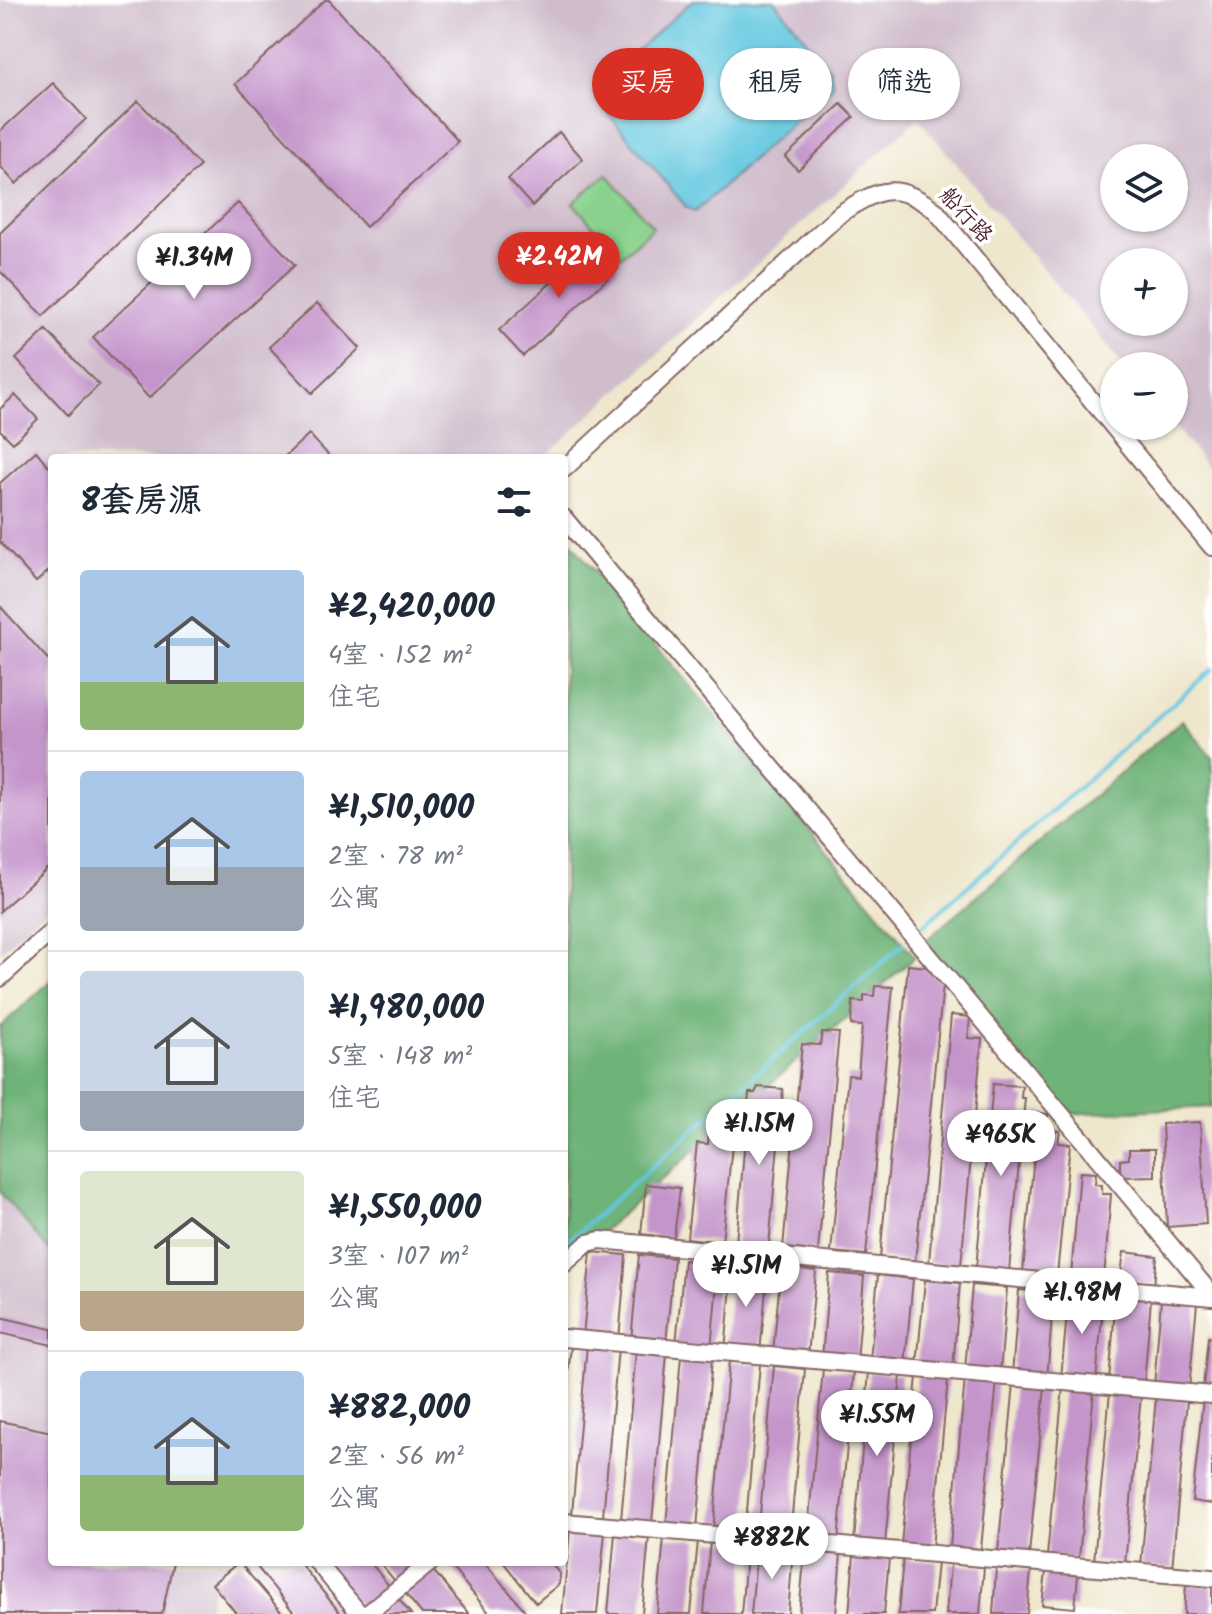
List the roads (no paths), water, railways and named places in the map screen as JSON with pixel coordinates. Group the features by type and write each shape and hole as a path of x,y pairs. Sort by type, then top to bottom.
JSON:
{"street":[{"name":"船行路","path":"568,465 841,213 886,189 906,192 936,211 1212,547"},
{"path":"568,523 1212,1296"},
{"path":"0,978 48,935"},
{"path":"568,1260 588,1243 600,1240 1212,1296"},
{"path":"568,1338 1212,1395"},
{"path":"568,1522 1212,1578"},
{"path":"320,1566 360,1614"},
{"path":"367,1614 426,1566"}],"water":[{"path":"693,0 774,0 813,48 720,48 720,120 796,120 695,212 687,208 613,120 704,120 704,48 639,48"}],"waterway":[{"path":"922,927 1212,669"},
{"path":"568,1241 903,944"}]}
